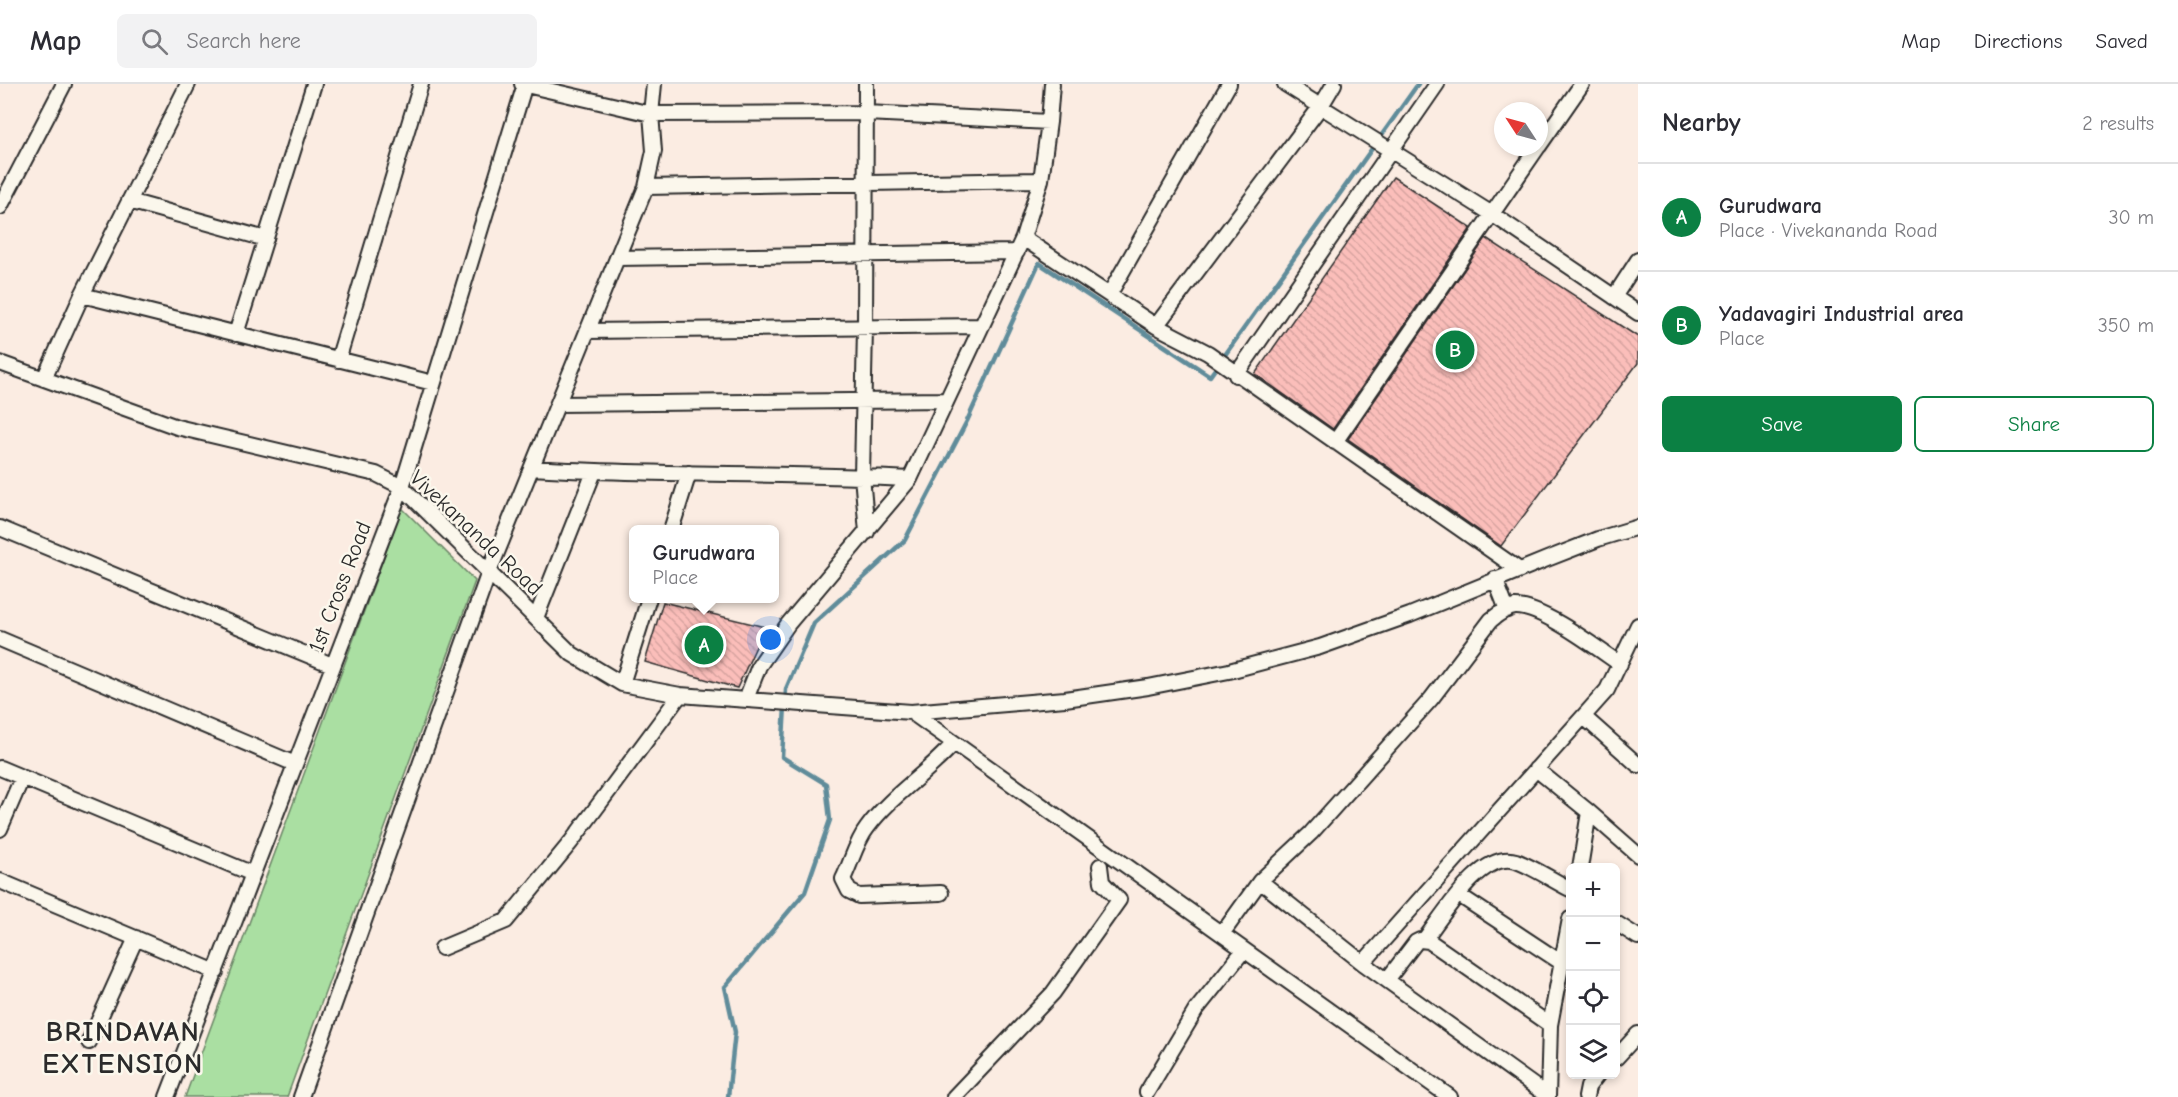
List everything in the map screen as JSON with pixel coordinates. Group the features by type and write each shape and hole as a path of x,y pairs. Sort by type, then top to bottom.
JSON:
{"street":[{"path":"0,207 64,84"},
{"path":"44,379 82,295 188,84"},
{"path":"236,334 314,84"},
{"path":"338,360 421,84"},
{"path":"524,84 651,114 866,113 1049,122"},
{"name":"1st Cross Road","path":"167,1097 402,487 524,84"},
{"path":"301,1097 489,572 646,187 654,151 651,114 654,84"},
{"path":"866,84 862,476 867,531"},
{"path":"746,699 759,666 788,624 910,479 1017,252 1027,240 1041,180 1052,84"},
{"path":"1109,295 1229,84"},
{"path":"1284,84 1492,214 1638,313"},
{"path":"1156,326 1321,106 1334,84"},
{"path":"1233,372 1437,84"},
{"path":"1548,133 1582,84"},
{"path":"1335,442 1532,156"},
{"path":"646,187 1041,180"},
{"path":"129,201 266,239"},
{"path":"1027,240 1156,326 1208,353 1518,569"},
{"path":"617,258 1017,252"},
{"path":"1614,297 1638,260"},
{"path":"82,295 433,383"},
{"path":"587,331 982,326"},
{"name":"Vivekananda Road","path":"0,363 177,427 376,474 402,487 572,654 622,684 680,695 911,711 1065,699 1148,687 1320,647 1410,615 1518,569 1598,539 1638,527"},
{"path":"558,404 947,399"},
{"path":"532,468 594,472 862,476 910,479"},
{"path":"536,618 594,472"},
{"path":"673,525 689,473"},
{"path":"0,528 332,665"},
{"path":"1496,579 1507,610"},
{"path":"622,684 647,603"},
{"path":"1222,934 1260,881 1311,832 1431,699 1491,620 1500,613 1515,607 1531,611 1568,627 1620,664"},
{"path":"1364,963 1607,690 1638,625"},
{"path":"0,639 295,764"},
{"path":"442,948 506,921 571,842 680,695"},
{"path":"911,711 1450,1097"},
{"path":"1584,717 1638,765"},
{"path":"941,893 859,896 849,891 843,879 865,829 881,811 928,770 954,743"},
{"path":"0,768 253,874"},
{"path":"1536,769 1638,855"},
{"path":"0,830 22,778"},
{"path":"1581,863 1589,812"},
{"path":"1424,940 1459,895 1490,864 1507,860 1515,861 1566,887"},
{"path":"954,1097 1053,993 1119,900 1102,882 1100,866"},
{"path":"0,881 216,972"},
{"path":"1260,881 1364,963 1548,1097"},
{"path":"1459,895 1562,963"},
{"path":"1620,926 1638,937"},
{"path":"89,1042 136,938"},
{"path":"1387,980 1416,942 1424,940 1433,943 1550,1025"},
{"path":"1548,1097 1550,1025 1566,941"},
{"path":"1147,1092 1196,1010 1244,950"},
{"path":"1620,1054 1638,1034"},
{"path":"1586,1097 1588,1087 1595,1079"}],"green space":[{"path":"402,508 475,581 287,1097 185,1097"}],"building":[{"path":"1393,177 1471,228 1333,429 1255,374"},
{"path":"1486,238 1638,337 1638,363 1501,546 1348,439"},
{"path":"663,603 765,627 737,688 645,662"}],"waterway":[{"path":"728,1097 735,1032 725,987 805,892 830,820 826,784 782,757 786,689 814,623 905,540 967,421 1039,263 1210,376 1418,84"}],"place":[{"name":"Yadavagiri Industrial area","path":"1455,350"},
{"name":"Gurudwara","path":"704,645"}],"district":[{"name":"BRINDAVAN EXTENSION","path":"123,1048"}]}
